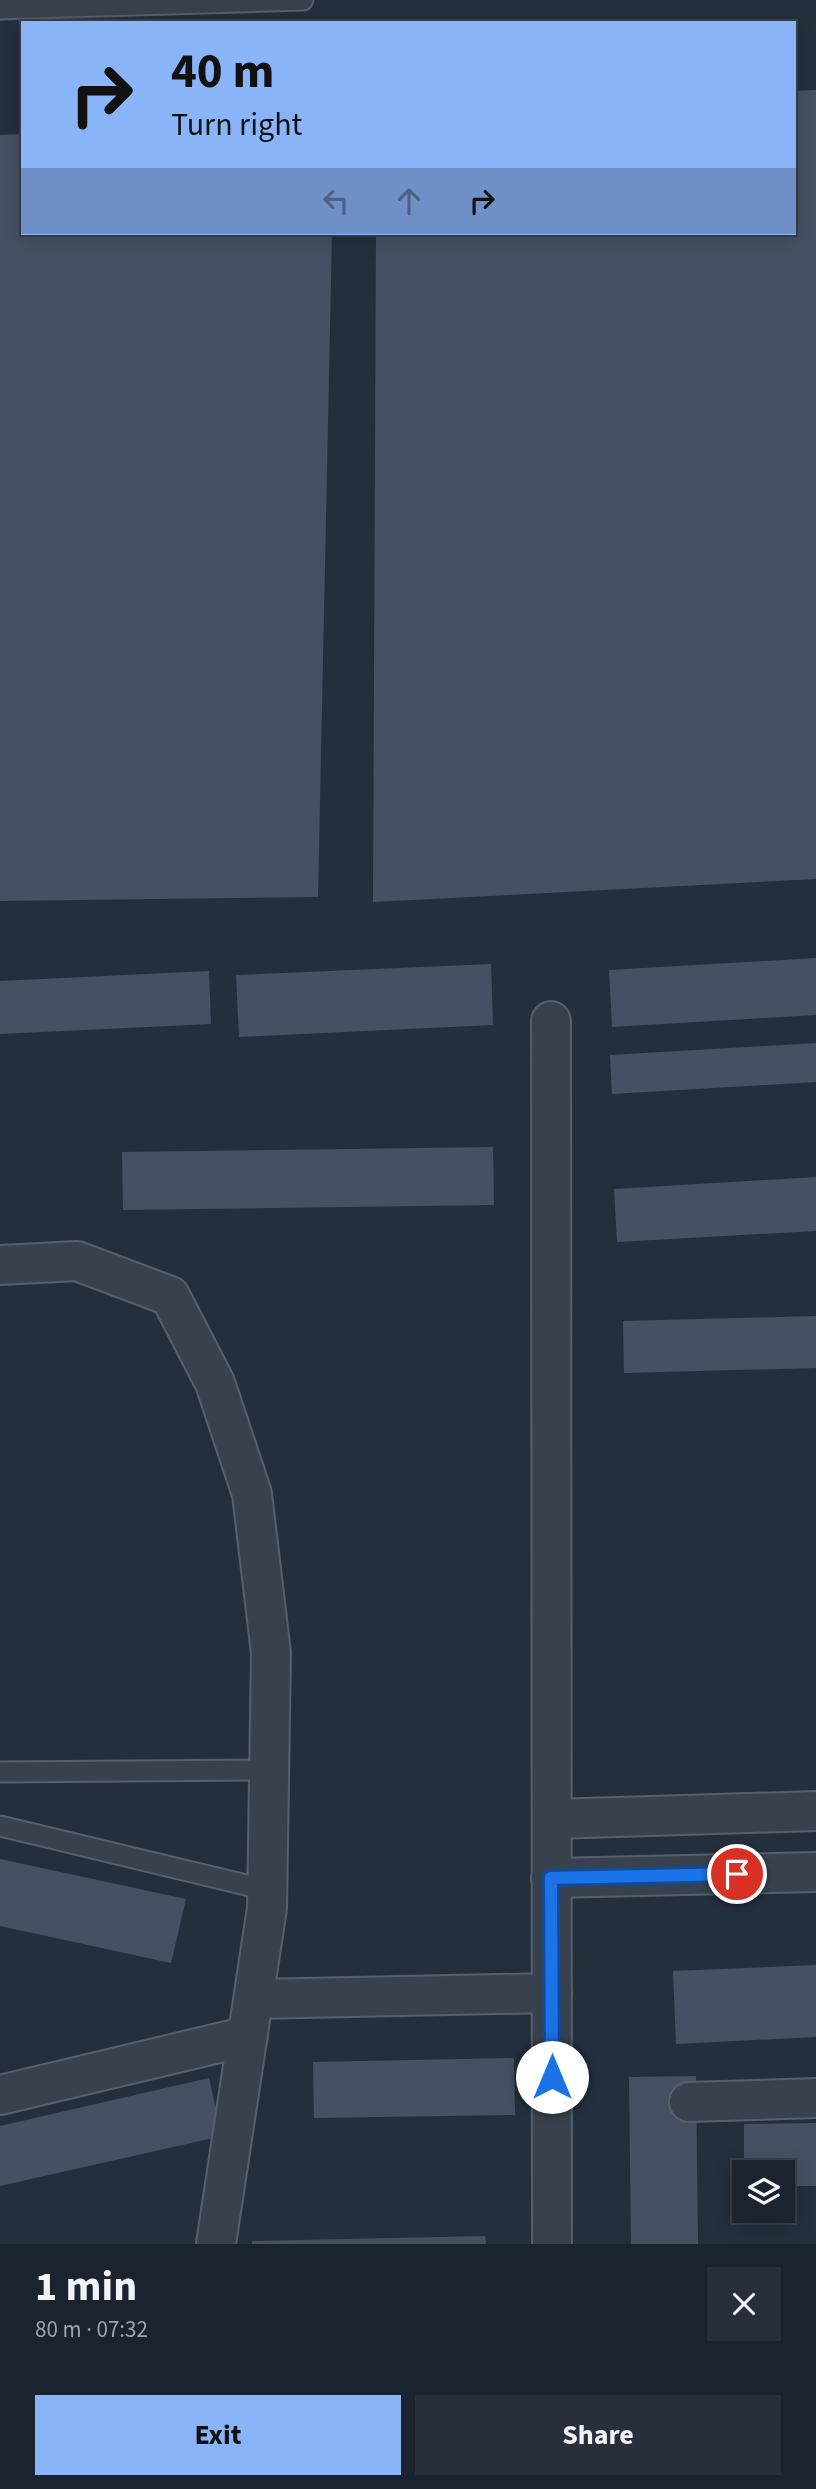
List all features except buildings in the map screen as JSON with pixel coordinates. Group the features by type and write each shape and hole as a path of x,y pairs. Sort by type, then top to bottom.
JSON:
{"street":[{"path":"551,1021 552,2244"},
{"path":"0,1265 77,1261 170,1296 215,1383 252,1494 271,1653 267,1890 254,1999 216,2244"},
{"path":"552,1819 816,1811"},
{"path":"551,1878 816,1872"},
{"path":"254,1999 552,1993"},
{"path":"0,2095 248,2036"},
{"path":"689,2102 816,2098"}],"lane":[{"path":"0,9 303,0"},
{"path":"0,1772 269,1770"},
{"path":"0,1826 267,1890"}],"route":[{"path":"552,2077 551,1878 737,1874"}]}
